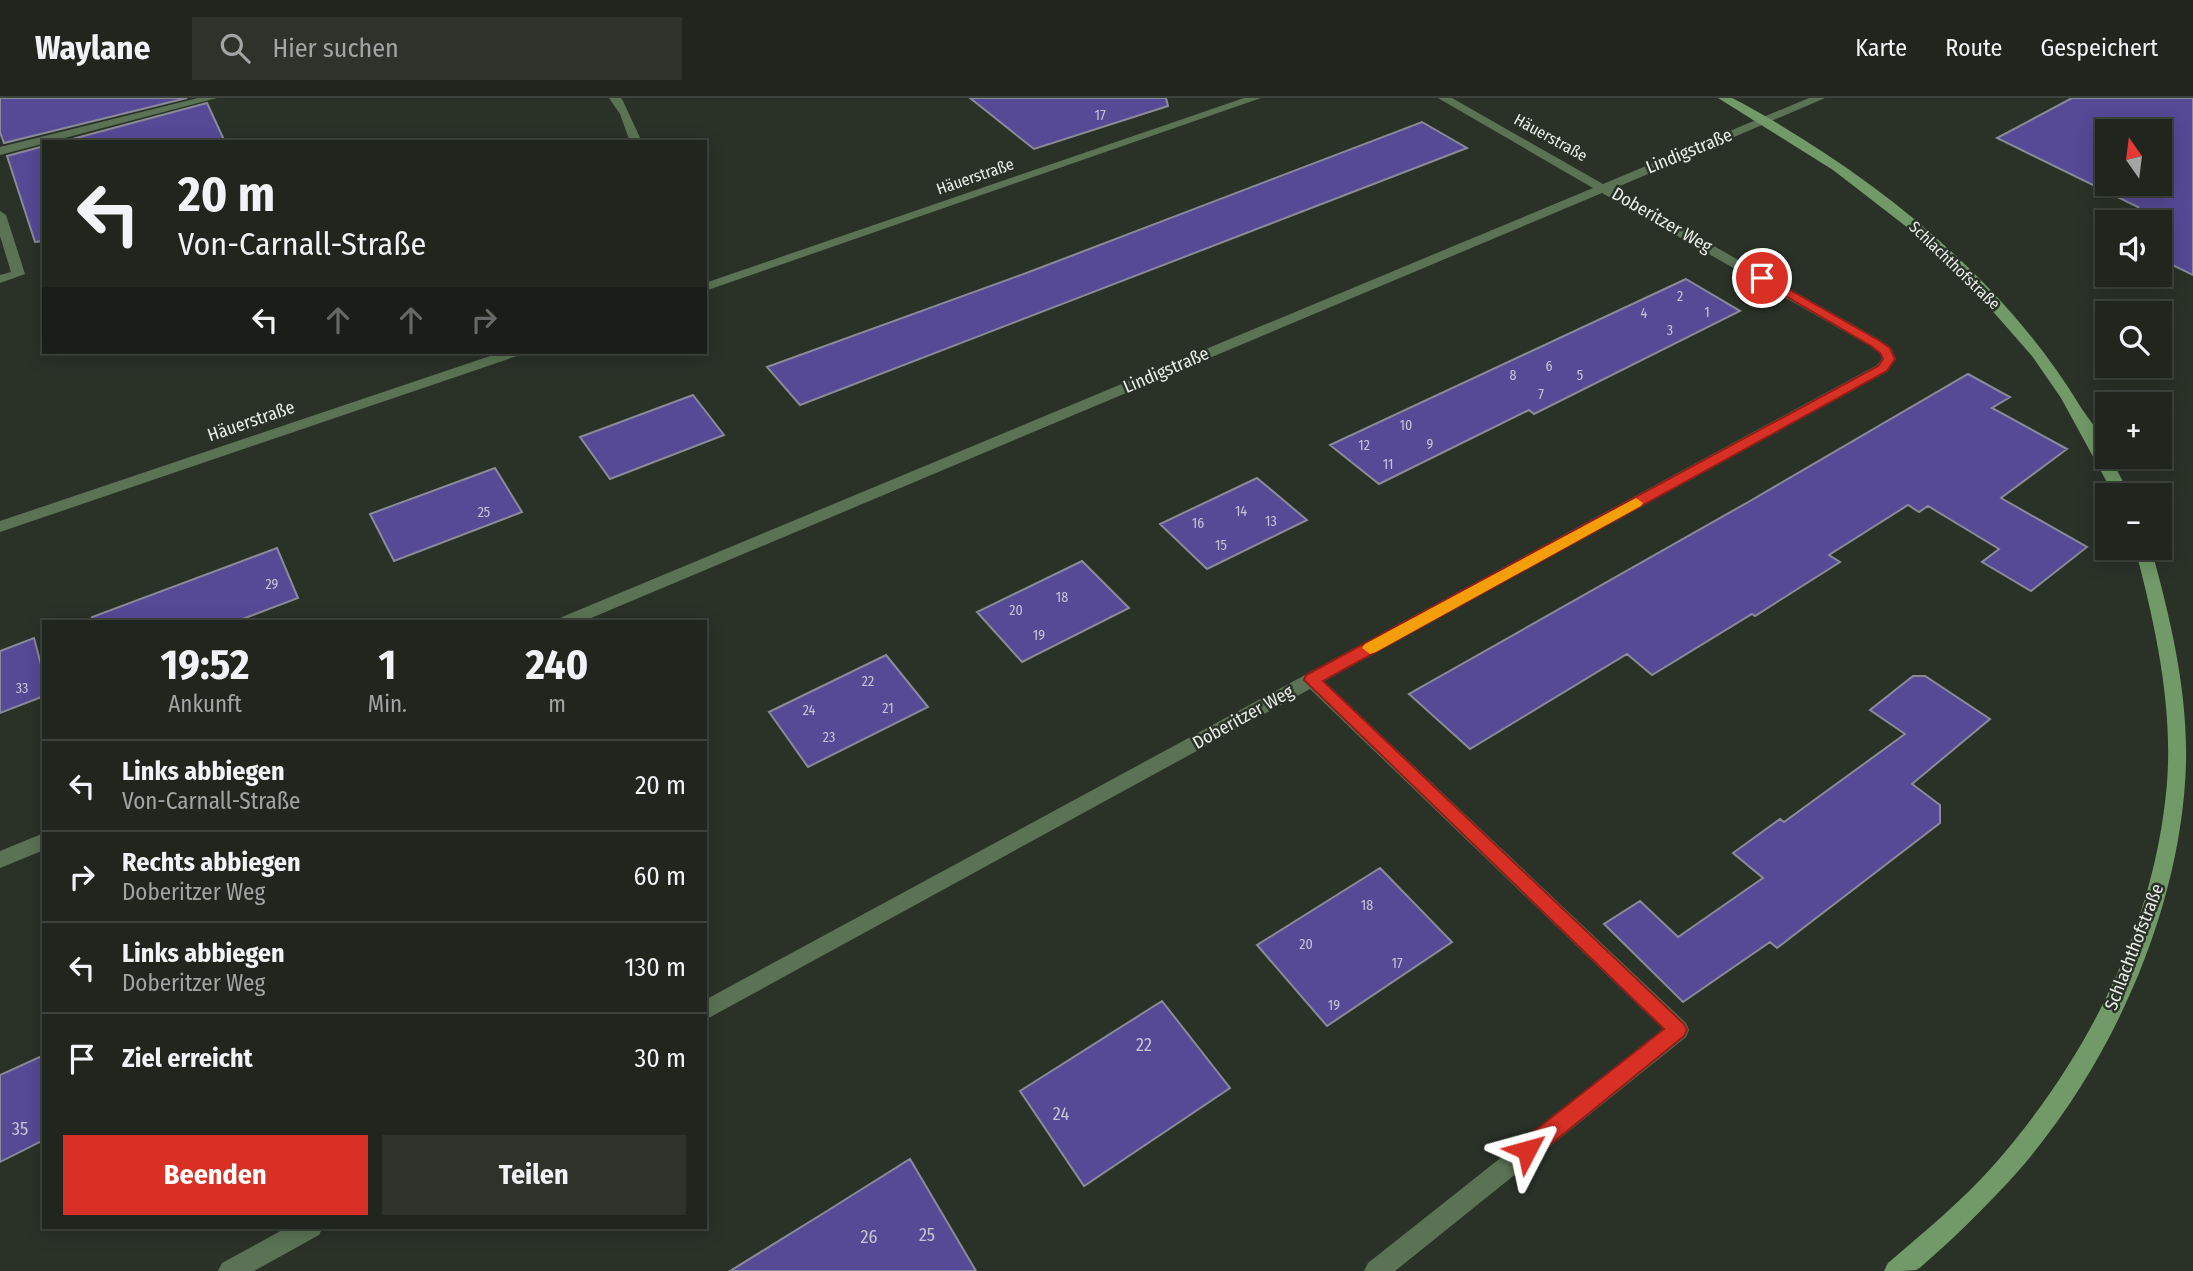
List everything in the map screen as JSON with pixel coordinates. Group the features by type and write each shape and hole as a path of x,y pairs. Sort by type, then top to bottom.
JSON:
{"street":[{"path":"44,140 211,98"},
{"path":"615,98 629,116 630,129 635,140"},
{"name":"Häuerstraße","path":"707,286 1255,98"},
{"name":"Häuerstraße","path":"1444,98 1604,187"},
{"name":"Schlachthofstraße","path":"1724,98 1765,121 1889,204 1979,284 2029,341 2064,389 2090,431 2116,483"},
{"name":"Lindigstraße","path":"570,620 1819,98"},
{"path":"0,151 42,140"},
{"name":"Doberitzer Weg","path":"707,1010 1882,368 1889,359 1886,351 1875,343 1604,187"},
{"path":"0,215 18,274 0,279"},
{"name":"Häuerstraße","path":"0,527 509,354"},
{"name":"Schlachthofstraße","path":"1896,1271 1927,1248 1978,1199 2029,1142 2082,1065 2114,1006 2147,924 2166,860 2176,783 2175,713 2169,659 2157,596 2146,560"},
{"path":"1312,680 1678,1030 1376,1271"},
{"path":"0,860 42,842"},
{"path":"230,1271 307,1229"}],"building":[{"path":"0,98 187,98 4,143 0,132"},
{"path":"970,98 1166,98 1168,106 1034,149"},
{"path":"2072,98 2193,98 2193,275 2172,265 2172,210 2132,210 2138,207 2116,196 2172,196 2172,119 2095,119 2095,186 1997,138"},
{"path":"207,103 224,140 68,140"},
{"path":"1422,122 1467,148 800,405 767,367 1029,272"},
{"path":"42,147 42,241 35,242 7,156"},
{"path":"1686,279 1740,311 1534,414 1529,410 1379,484 1330,445"},
{"path":"1968,374 2010,397 1992,408 2067,449 2001,498 2087,547 2031,591 1982,562 1999,549 1928,506 1919,512 1908,505 1829,555 1840,562 1755,616 1752,614 1652,675 1627,654 1470,749 1409,694 1750,501"},
{"path":"693,395 724,435 610,479 580,437"},
{"path":"495,468 522,512 394,561 370,514"},
{"path":"1257,478 1307,520 1207,569 1160,524"},
{"path":"277,548 298,598 240,620 93,620 92,617"},
{"path":"1082,561 1129,608 1022,662 977,612"},
{"path":"34,638 42,668 42,697 0,713 0,651"},
{"path":"886,655 928,707 808,767 769,712"},
{"path":"1913,676 1925,676 1990,719 1912,784 1940,805 1940,823 1777,948 1770,942 1683,1002 1604,924 1640,901 1678,937 1763,878 1733,853 1780,819 1784,822 1905,734 1870,710"},
{"path":"1380,868 1452,942 1327,1026 1257,945"},
{"path":"1162,1001 1230,1088 1084,1186 1020,1091"},
{"path":"42,1056 42,1141 0,1162 0,1075"},
{"path":"910,1159 976,1271 730,1271 827,1211"}],"slow traffic":[{"path":"1370,648 1636,503"}],"route":[{"path":"1527,1150 1678,1030 1312,680 1882,368 1889,359 1886,351 1875,343 1762,278"}]}
